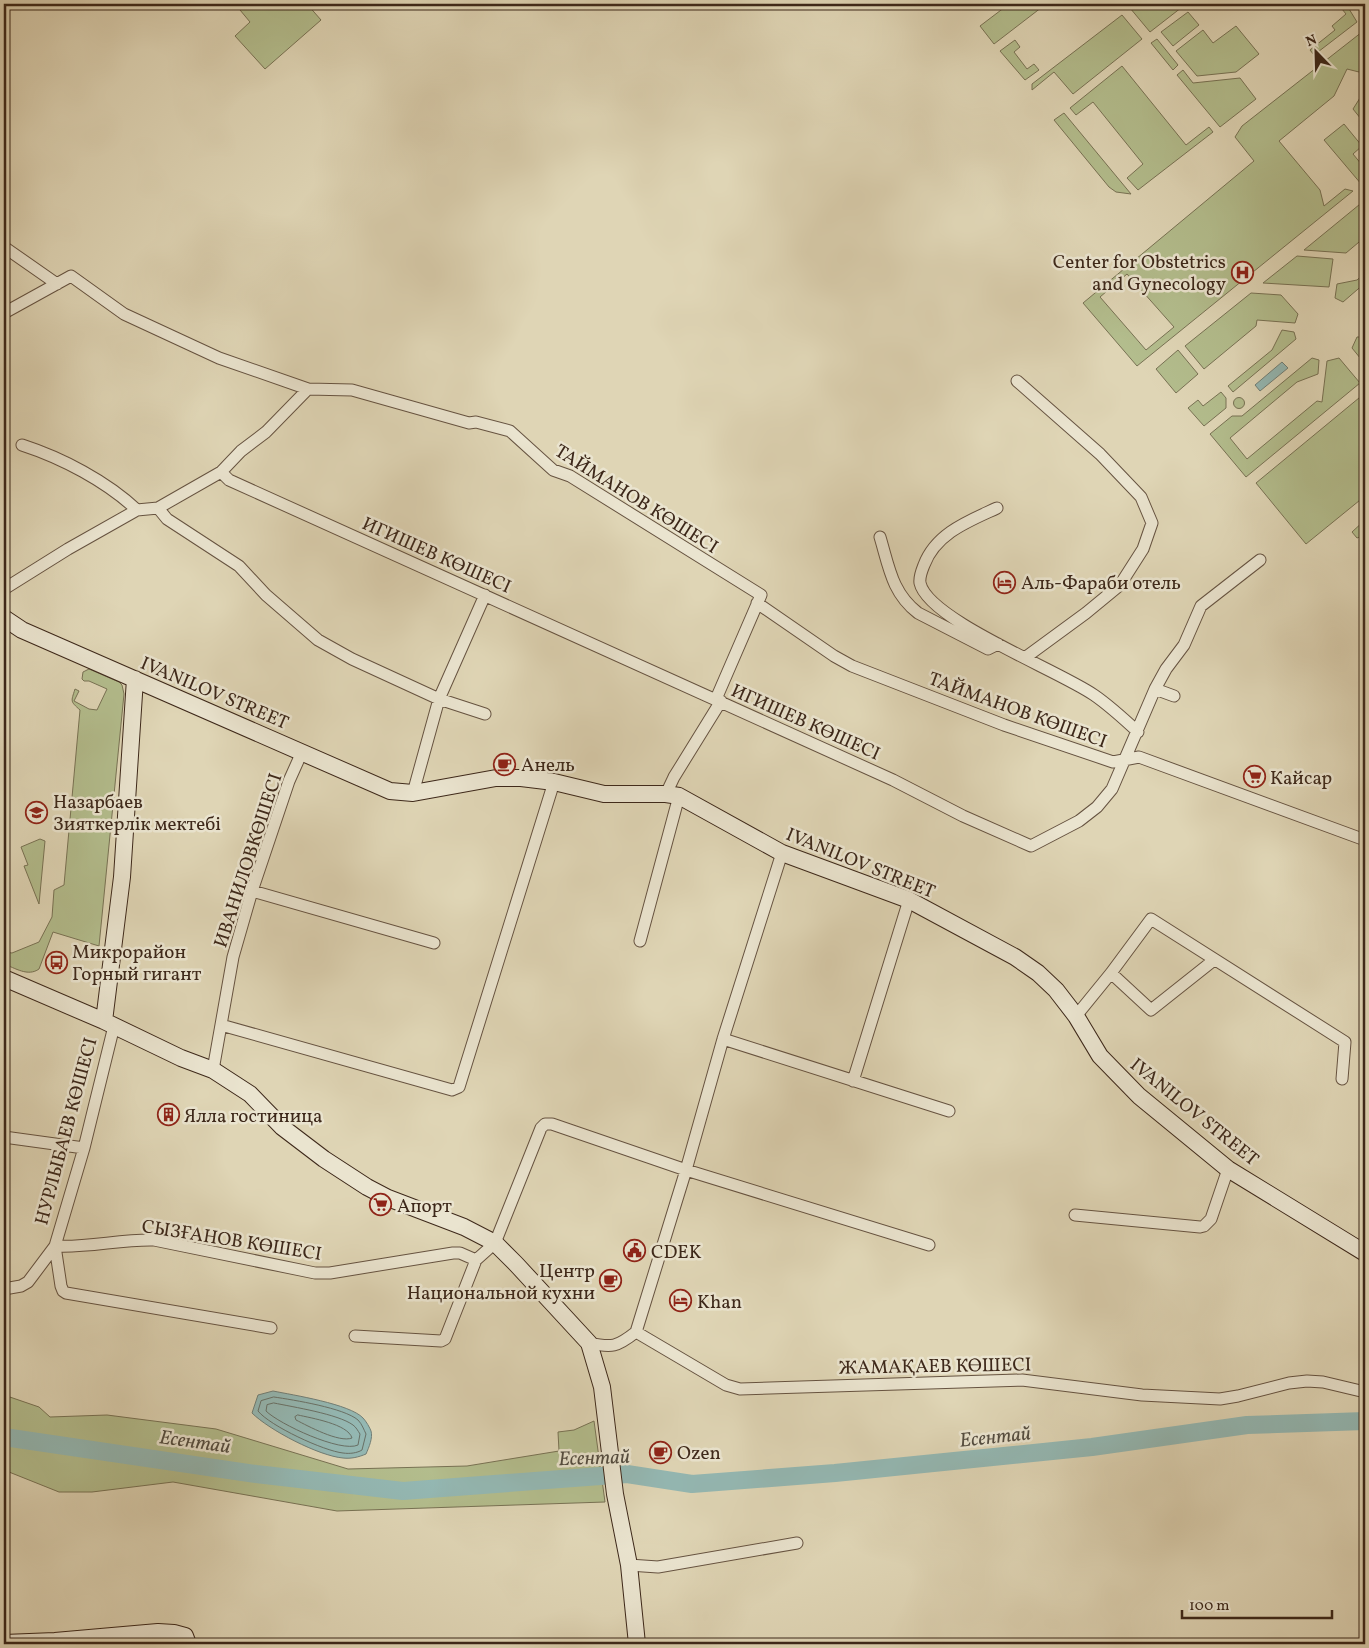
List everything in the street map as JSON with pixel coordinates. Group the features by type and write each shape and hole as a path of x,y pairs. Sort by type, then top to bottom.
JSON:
{"street":[{"path":"4,247 57,284 4,313"},
{"name":"ТАЙМАНОВ КӨШЕСІ","path":"57,284 71,276 124,314 219,358 308,389 352,390 469,423 476,422 510,431 553,470 570,476 761,594 757,603 834,656 852,666 1004,725 1113,762 1139,757 1365,840"},
{"path":"1016,382 1100,454 1141,498 1152,523 1142,549 1120,585 1026,658"},
{"path":"4,589 68,549 137,510 158,508 221,472 241,451 266,432 308,389"},
{"path":"22,445 67,462 124,498 137,510"},
{"name":"ИГИШЕВ КӨШЕСІ","path":"221,472 228,480 719,700 893,780 963,816 1031,846 1079,821 1097,807 1112,789 1155,689 1184,645 1201,606 1260,560"},
{"path":"158,508 166,519 239,566 266,595 318,640 352,659 439,699 485,714"},
{"path":"997,508 958,527 943,537 933,548 925,561 920,576 920,584 928,598 955,619 1093,694 1138,732"},
{"path":"880,537 895,585 899,594 910,607 918,614 988,649 998,644"},
{"path":"414,792 439,699 485,595"},
{"path":"640,941 672,795 674,777 719,700 757,603"},
{"name":"IVANILOV STREET","path":"4,618 22,630 390,791 414,792 496,778 521,778 554,782 604,794 672,795 782,853 909,900 999,948 1038,973 1056,990 1076,1016 1100,1056 1139,1096 1228,1169 1365,1253"},
{"name":"НУРЛЫБАЕВ КӨШЕСІ","path":"54,1246 84,1148 109,1024 122,878 135,680"},
{"path":"1155,689 1174,696"},
{"name":"ИВАНИЛОВКӨШЕСІ","path":"213,1070 233,957 252,891 302,752"},
{"path":"221,1025 456,1090 460,1087 554,782"},
{"path":"589,1343 606,1347 622,1343 636,1332 686,1170 723,1040 782,853"},
{"path":"252,891 434,944"},
{"path":"853,1081 909,900"},
{"path":"1076,1016 1151,919 1345,1042 1342,1079"},
{"path":"1111,973 1151,1010 1214,960"},
{"path":"4,978 181,1058 213,1070 250,1094 289,1133 324,1159 367,1187 388,1198 464,1227 495,1243 536,1285 589,1343 602,1387 609,1456 629,1565 636,1644"},
{"path":"723,1040 949,1111"},
{"path":"355,1336 446,1339 477,1259 495,1243 541,1128 545,1124 552,1124 686,1170 928,1245"},
{"path":"4,1138 84,1148"},
{"path":"1075,1215 1204,1226 1211,1219 1228,1169"},
{"name":"СЫЗҒАНОВ КӨШЕСІ","path":"54,1246 67,1247 135,1240 154,1240 315,1273 453,1252 477,1259"},
{"path":"4,1289 21,1286 28,1282 54,1246"},
{"path":"54,1246 61,1286 66,1293 271,1328"},
{"name":"ЖАМАҚАЕВ КӨШЕСІ","path":"636,1332 726,1385 740,1389 1022,1380 1142,1395 1220,1398 1307,1381 1323,1382 1365,1392"},
{"path":"629,1565 658,1567 797,1542"},
{"path":"4,1643 55,1641 158,1632 185,1636 188,1644"}],"green space":[{"path":"235,4 307,4 321,20 265,69 235,36 250,22"},
{"path":"1009,4 1046,4 994,44 980,26"},
{"path":"1136,4 1186,4 1150,32 1130,8"},
{"path":"1338,4 1346,4 1357,22 1314,55 1310,50 1335,30 1332,26 1346,14"},
{"path":"1188,12 1199,25 1173,46 1161,32"},
{"path":"1122,15 1142,39 1073,94 1054,72 1032,90 1032,84"},
{"path":"1236,26 1259,54 1236,72 1197,76 1176,51 1203,30 1213,43"},
{"path":"1362,32 1365,37 1365,67 1359,72 1347,69 1334,96 1279,141 1320,190 1324,206 1345,189 1353,191 1137,366 1083,303 1254,161 1235,137 1242,126","holes":["1127,274 1174,327 1146,350 1100,297"]},
{"path":"1157,39 1178,65 1173,70 1151,43"},
{"path":"1015,40 1020,47 1014,52 1027,69 1034,64 1039,70 1025,80 1000,51"},
{"path":"1122,66 1186,145 1209,127 1213,132 1138,190 1127,178 1143,164 1093,102 1076,115 1070,108"},
{"path":"1183,70 1193,83 1240,78 1256,99 1220,127 1177,75"},
{"path":"1365,90 1365,124 1353,109"},
{"path":"1064,113 1131,194 1116,192 1109,187 1054,120"},
{"path":"1344,124 1362,146 1353,154 1362,165 1365,163 1365,182 1362,185 1324,140"},
{"path":"1365,200 1365,237 1346,253 1304,250"},
{"path":"1297,256 1333,259 1329,287 1263,283"},
{"path":"1365,273 1365,283 1343,302 1335,298 1337,284 1357,280"},
{"path":"1251,293 1281,295 1298,314 1295,323 1257,320 1256,326 1204,369 1185,346"},
{"path":"1282,330 1294,332 1296,339 1233,392 1228,386 1272,350"},
{"path":"1357,337 1365,337 1365,364 1352,348"},
{"path":"1178,350 1198,374 1176,393 1156,369"},
{"path":"1312,358 1319,360 1318,374 1297,382 1230,438 1247,459 1317,401 1322,402 1327,361 1339,358 1360,383 1246,477 1210,434 1232,416 1242,416"},
{"path":"1221,392 1226,398 1226,408 1204,426 1188,408 1198,400 1203,406"},
{"path":"1365,393 1365,496 1306,544 1256,483"},
{"path":"1239,397 1245,403 1239,409 1233,403"},
{"path":"1365,520 1365,535 1357,538 1352,532"},
{"path":"89,669 119,682 122,685 124,694 99,946 53,932 39,969 26,972 4,964 4,952 12,953 39,942 52,917 54,890 64,885 80,710 72,701 73,696 75,689 79,691 74,701 89,709 97,710 107,689 82,679 83,672"},
{"path":"40,839 45,841 39,904 24,866 28,865 21,847"},
{"path":"4,1395 39,1407 50,1417 107,1415 216,1429 348,1469 467,1466 559,1451 558,1432 574,1430 594,1421 605,1502 337,1511 173,1482 92,1492 59,1492 4,1470"}],"water":[{"path":"1282,362 1288,368 1260,391 1255,385"},
{"path":"273,1391 334,1404 356,1413 364,1419 371,1431 371,1440 366,1454 358,1457 343,1458 321,1453 270,1427 252,1413 258,1395"}],"waterway":[{"name":"Есентай","path":"4,1437 256,1474 403,1491 627,1474 692,1484 835,1473 1092,1447 1247,1425 1365,1421"}],"place":[{"name":"Center for Obstetrics and Gynecology","path":"1242,272"},
{"name":"Аль-Фараби отель","path":"1005,582"},
{"name":"Анель","path":"505,764"},
{"name":"Кайсар","path":"1254,777"},
{"name":"Назарбаев Зияткерлік мектебі","path":"37,812"},
{"name":"Микрорайон Горный гигант","path":"56,962"},
{"name":"Ялла гостиница","path":"168,1115"},
{"name":"Апорт","path":"381,1205"},
{"name":"CDEK","path":"635,1251"},
{"name":"Центр Национальной кухни","path":"611,1281"},
{"name":"Khan","path":"681,1301"},
{"name":"Ozen","path":"661,1452"}]}
